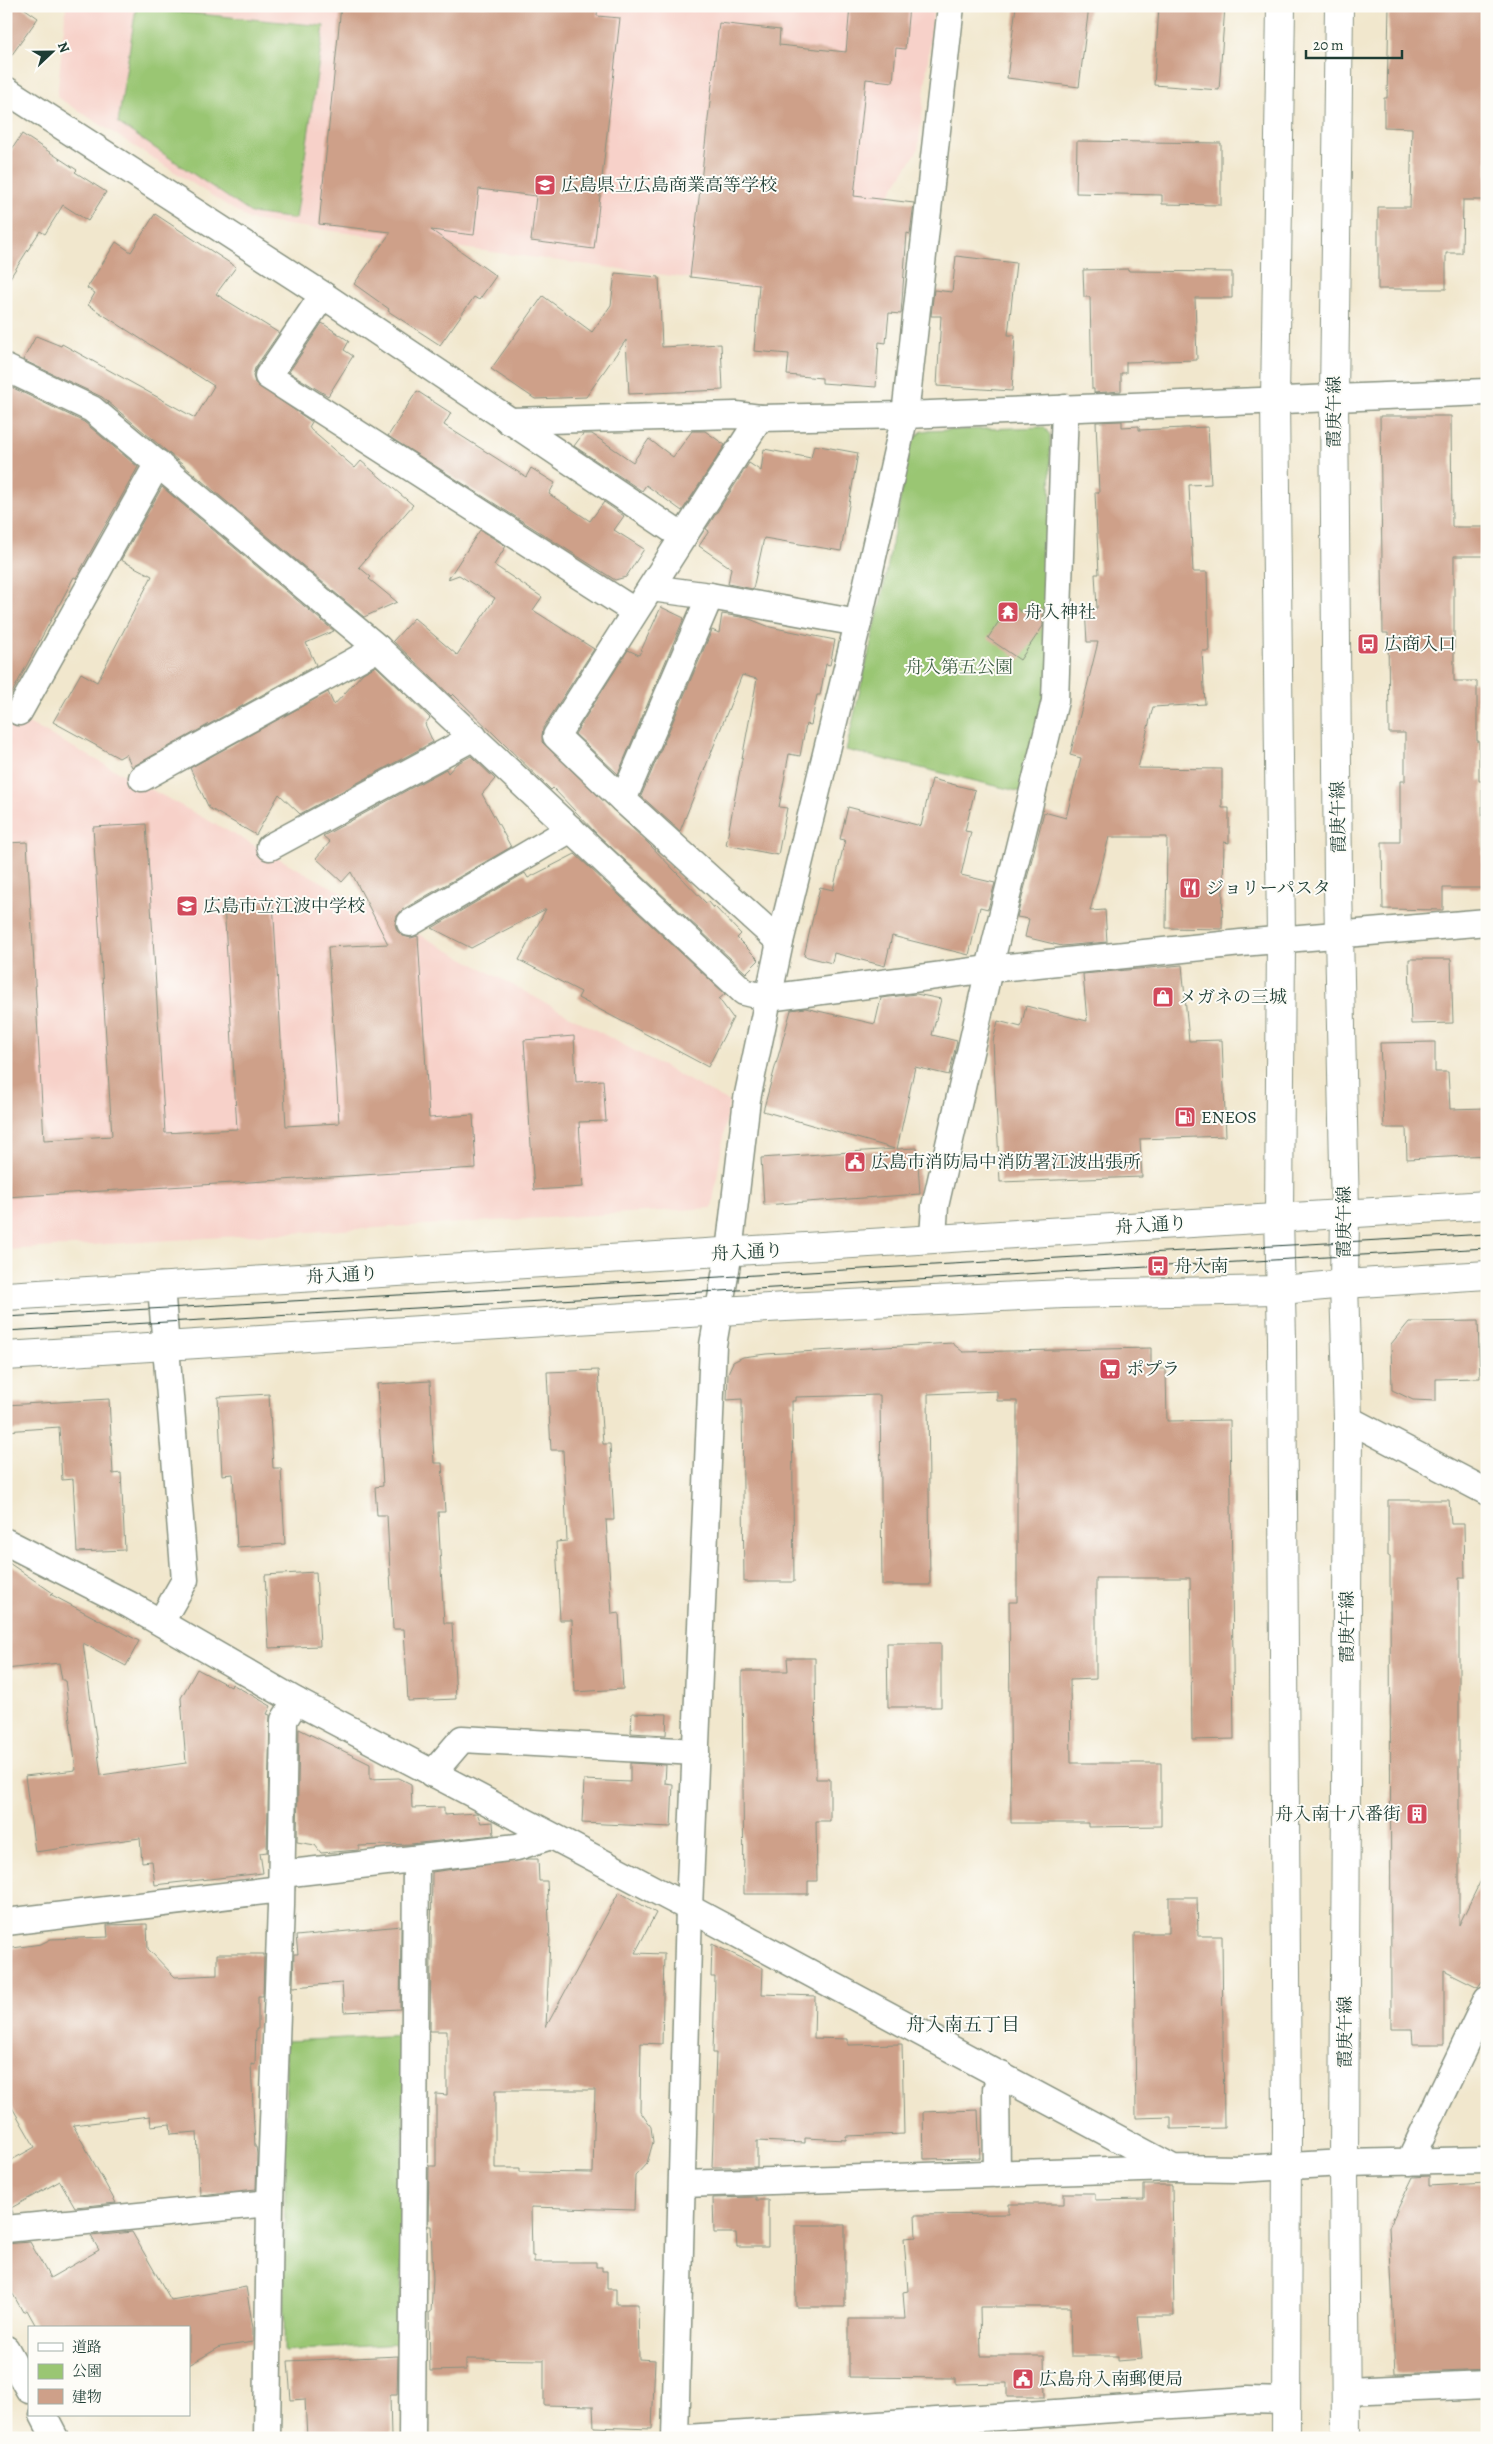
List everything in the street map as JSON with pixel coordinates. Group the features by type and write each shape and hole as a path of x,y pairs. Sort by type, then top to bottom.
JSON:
{"street":[{"path":"675,2438 689,1908 713,1345 729,1252 746,1098 780,942 858,623 904,415 951,6"},
{"path":"1282,6 1275,400 1281,939 1279,1217 1282,1290 1288,2167 1286,2438"},
{"name":"霞庚午線","path":"1339,6 1334,398 1339,934 1346,1213 1344,1284 1348,1419 1344,2163 1346,2438"},
{"path":"6,90 323,295 684,537"},
{"path":"323,295 268,376 634,611"},
{"path":"6,368 92,409 378,648 744,992 768,998 989,969 1281,939 1487,922"},
{"path":"509,421 736,415 760,418 904,415 1487,392"},
{"path":"933,1238 936,1206 989,969 1055,701 1065,408"},
{"path":"760,418 651,588 634,611 556,736 623,800 780,942"},
{"path":"19,712 158,463"},
{"path":"651,588 710,596 858,623"},
{"path":"623,800 710,596"},
{"path":"142,778 378,648"},
{"path":"270,847 474,737"},
{"path":"410,923 571,829"},
{"name":"舟入通り","path":"6,1296 1487,1205"},
{"path":"6,1356 720,1311 1064,1294 1282,1290 1487,1275"},
{"path":"161,1286 185,1580 161,1622"},
{"path":"1348,1419 1487,1492"},
{"path":"6,1542 161,1622 296,1701 432,1774 689,1908 1173,2168"},
{"path":"267,2438 270,2203 281,1882 284,1720 296,1701"},
{"path":"432,1774 462,1739 696,1752"},
{"path":"6,1922 281,1882 416,1860 517,1847 551,1836"},
{"path":"412,2438 416,1860"},
{"path":"1409,2162 1487,1999"},
{"path":"997,2174 996,2089 1001,2075"},
{"path":"683,2184 1173,2168 1238,2169 1344,2163 1487,2160"},
{"path":"6,2229 270,2203"},
{"path":"6,2349 28,2388"},
{"path":"1346,2391 1487,2384"},
{"path":"687,2438 1247,2400 1286,2401"},
{"path":"44,2416 55,2438"}],"shaded area":[{"name":"広島県立広島商業高等学校","path":"66,6 934,6 918,150 824,296 250,220 57,97"},
{"name":"広島市立江波中学校","path":"6,711 729,1102 712,1208 6,1250"}],"green space":[{"path":"136,8 324,26 296,219 251,213 118,123"},
{"name":"舟入第五公園","path":"1044,427 1050,435 1052,678 1021,792 846,750 882,596 911,441 922,431"},
{"path":"405,2035 401,2344 284,2351 286,2041"}],"building":[{"path":"6,6 21,6 38,18 6,63"},
{"path":"341,6 598,6 597,16 620,18 594,249 531,241 536,196 479,189 474,235 431,230 496,276 479,300 474,297 440,345 388,311 389,309 354,284 391,232 319,224"},
{"path":"850,6 909,6 905,49 896,48 893,82 866,79 854,196 914,203 910,234 907,233 901,314 889,313 886,343 879,342 876,387 822,383 822,378 787,375 789,354 754,351 759,285 690,277 719,23 780,30 779,45 846,52"},
{"path":"1016,6 1089,6 1079,87 1007,78"},
{"path":"1159,6 1225,6 1219,90 1154,85"},
{"path":"1389,6 1487,6 1487,200 1463,200 1462,253 1446,253 1446,289 1378,289 1378,207 1410,207 1412,128 1384,127 1384,98 1387,98"},
{"path":"22,134 77,170 75,172 106,192 88,221 63,205 45,234 40,231 6,284 6,158"},
{"path":"1077,141 1221,143 1221,205 1162,204 1162,195 1076,193"},
{"path":"155,214 236,267 216,294 279,333 255,368 253,376 255,383 312,422 309,427 311,430 355,468 361,461 413,505 359,567 371,577 369,579 397,602 364,617 102,397 23,360 36,336 61,346 62,344 195,418 214,386 88,305 95,293 87,288 116,242 131,252"},
{"path":"956,256 1016,263 1008,335 1015,335 1012,391 937,386 941,316 931,316 934,290 952,292"},
{"path":"1128,269 1129,271 1232,272 1232,298 1195,298 1197,360 1126,362 1126,373 1121,373 1121,391 1094,393 1094,389 1092,389 1090,297 1084,297 1083,270"},
{"path":"615,273 659,277 662,347 721,344 723,390 629,394 626,340 586,397 535,399 491,369 543,296 592,332 611,305"},
{"path":"322,323 349,341 344,350 353,356 328,396 289,372"},
{"path":"9,386 84,422 138,467 76,578 74,577 6,704 6,390"},
{"path":"417,391 451,413 444,425 526,477 531,468 555,483 549,494 590,521 604,502 624,516 614,530 644,549 626,577 615,580 388,436"},
{"path":"1380,416 1451,416 1452,527 1487,527 1487,556 1454,556 1454,681 1477,681 1479,781 1482,781 1483,888 1443,888 1443,910 1383,909 1382,842 1400,842 1400,781 1405,781 1405,733 1389,733 1388,633 1383,633"},
{"path":"1122,421 1122,427 1139,426 1139,430 1208,427 1211,484 1189,485 1193,572 1207,572 1209,651 1202,651 1205,704 1153,707 1138,768 1222,769 1222,808 1229,808 1229,843 1224,842 1222,929 1166,928 1167,837 1109,837 1090,911 1105,910 1107,942 1062,946 1025,937 1029,919 1017,917 1044,812 1066,818 1081,758 1070,755 1098,642 1087,642 1085,609 1097,608 1095,574 1099,574 1095,493 1099,493 1096,422"},
{"path":"692,431 705,431 725,445 682,511 646,485 642,491 574,446 583,434 592,434 633,462 649,439 673,457"},
{"path":"814,445 858,453 841,551 764,538 753,589 728,584 731,568 699,546 709,531 706,529 749,463 761,471 764,449 811,458"},
{"path":"162,487 334,631 306,643 316,665 132,767 126,754 119,758 53,722 81,673 97,682 152,576 121,560"},
{"path":"480,530 506,546 494,565 542,597 533,610 594,649 543,728 542,742 649,844 706,903 708,902 713,908 714,906 741,934 737,938 759,960 746,973 596,833 553,788 551,790 453,694 451,696 393,641 414,618 457,655 495,598 459,575 448,579"},
{"path":"1030,601 1043,610 1043,626 1020,660 988,638 1010,604 1022,612"},
{"path":"661,607 684,618 618,774 575,734 628,650 639,655"},
{"path":"722,614 747,618 770,627 835,640 830,665 826,664 820,695 817,695 811,725 806,724 800,756 789,754 779,807 787,808 778,855 726,845 757,679 742,675 680,831 641,796 712,630 719,633"},
{"path":"376,666 430,718 425,724 433,742 300,814 279,794 256,835 209,808 190,768 328,692 334,705 363,673"},
{"path":"471,756 495,779 482,794 511,847 402,910 397,916 395,924 397,931 403,936 411,938 418,936 429,1118 473,1115 476,1168 6,1197 6,843 27,842 44,1140 112,1136 93,827 146,824 165,1133 237,1129 224,904 273,901 286,1126 339,1123 328,947 388,944 351,872 342,882 316,858 330,842 323,836 446,769 448,773 456,764"},
{"path":"932,779 975,790 965,831 971,832 961,875 995,883 988,909 980,907 969,955 892,936 885,966 834,953 832,963 804,956 820,887 833,890 845,840 840,839 848,807 921,826"},
{"path":"575,854 725,994 719,999 733,1018 708,1067 578,998 581,992 519,960 546,909 471,948 432,928 525,873 528,878"},
{"path":"1409,959 1451,959 1453,1023 1411,1024"},
{"path":"1182,965 1189,1041 1222,1040 1226,1136 1140,1139 1142,1177 1000,1182 993,1041 998,1021 1021,1027 1026,1006 1087,1021 1083,974"},
{"path":"916,994 941,999 932,1035 957,1041 949,1075 915,1067 897,1149 917,1148 920,1194 764,1205 761,1158 895,1149 763,1111 791,1010 805,1008 875,1024 881,998"},
{"path":"574,1036 576,1082 603,1080 606,1121 579,1122 583,1187 534,1190 524,1040"},
{"path":"1435,1042 1435,1072 1448,1072 1450,1109 1487,1108 1487,1155 1407,1159 1406,1128 1384,1128 1380,1043"},
{"path":"1478,1321 1480,1378 1436,1379 1436,1401 1413,1400 1392,1390 1391,1344 1409,1322"},
{"path":"952,1343 963,1352 1151,1348 1151,1369 1166,1369 1167,1421 1230,1420 1234,1739 1192,1740 1190,1578 1096,1578 1096,1679 1070,1680 1071,1763 1161,1763 1161,1826 1088,1827 1088,1823 1011,1823 1009,1602 1017,1602 1017,1401 997,1401 997,1391 928,1394 930,1585 882,1585 880,1395 795,1397 795,1401 792,1401 794,1582 744,1582 742,1399 727,1400 728,1373 733,1362 743,1357 766,1354"},
{"path":"598,1370 603,1444 610,1444 614,1520 606,1520 612,1614 619,1613 623,1689 575,1692 572,1620 560,1620 556,1542 567,1541 563,1450 551,1450 547,1372"},
{"path":"430,1381 434,1463 442,1463 445,1512 438,1512 444,1623 452,1623 456,1699 408,1701 404,1629 393,1629 387,1515 377,1515 375,1487 383,1486 377,1384"},
{"path":"269,1394 273,1468 281,1468 285,1544 237,1547 233,1474 222,1475 218,1397"},
{"path":"109,1399 113,1474 121,1473 125,1550 77,1552 73,1479 62,1480 59,1427 6,1431 6,1405"},
{"name":"舟入南十八番街","path":"1388,1500 1449,1500 1451,1524 1464,1524 1465,1578 1459,1578 1459,1925 1487,1868 1487,1974 1478,1987 1444,1970 1444,2044 1413,2044 1412,2029 1391,2029 1390,1556 1388,1556"},
{"path":"6,1561 53,1593 50,1594 139,1641 126,1666 83,1643 101,1775 186,1763 181,1698 197,1669 231,1687 232,1684 271,1706 267,1714 270,1715 267,1852 260,1853 263,1873 155,1885 152,1861 142,1862 140,1838 35,1852 25,1776 76,1770 65,1680 62,1680 59,1663 6,1669"},
{"path":"316,1572 320,1646 269,1648 265,1575"},
{"path":"887,1643 941,1643 941,1707 888,1707"},
{"path":"787,1658 815,1658 816,1779 830,1779 830,1821 816,1821 817,1881 808,1881 808,1894 744,1894 742,1671 788,1671"},
{"path":"632,1713 667,1714 666,1735 631,1733"},
{"path":"299,1729 370,1764 370,1779 399,1778 411,1784 412,1808 444,1807 444,1815 477,1813 481,1823 493,1822 494,1835 411,1844 359,1846 359,1850 321,1853 315,1845 297,1842"},
{"path":"630,1763 666,1765 665,1783 673,1784 671,1827 582,1823 584,1780 630,1782"},
{"path":"538,1859 539,1881 547,1881 550,1940 546,2027 619,1892 656,1913 635,1953 664,1954 662,2044 641,2043 640,2111 651,2127 653,2142 647,2163 635,2176 634,2210 531,2207 532,2256 534,2256 534,2262 596,2262 596,2267 602,2267 602,2271 607,2271 607,2289 616,2289 616,2304 638,2304 639,2359 655,2360 652,2429 594,2427 593,2406 544,2405 544,2360 466,2359 466,2370 430,2371 429,2312 431,2312 433,2279 431,2226 428,2226 429,2166 436,2166 436,2094 447,2095 447,2031 430,2031 432,1872","holes":["495,2090 595,2090 593,2173 520,2172 520,2168 495,2168"]},
{"path":"1169,1897 1197,1897 1198,1936 1222,1936 1224,2128 1171,2129 1171,2117 1136,2118 1134,1933 1169,1933"},
{"path":"147,1924 148,1949 175,1977 217,1975 217,1954 264,1954 263,1996 258,1996 255,2065 251,2064 255,2147 257,2154 256,2189 200,2195 197,2132 171,2134 170,2124 151,2126 150,2116 73,2125 116,2203 75,2207 60,2181 11,2208 13,2213 6,2214 6,2163 35,2147 6,2097 6,1949 41,1944 51,1939 108,1937 107,1925"},
{"path":"401,1926 400,2009 344,2012 342,1983 293,1987 294,1954 298,1954 296,1936"},
{"path":"712,1944 763,1968 762,1994 815,1996 814,2038 848,2039 848,2045 902,2044 904,2134 846,2136 846,2140 805,2138 805,2143 757,2141 757,2167 712,2167 716,2053 713,2053 715,1977 711,1977"},
{"path":"978,2110 980,2158 924,2159 923,2112"},
{"path":"1429,2176 1429,2186 1487,2183 1487,2370 1396,2374 1389,2227 1413,2177"},
{"path":"1144,2185 1172,2185 1174,2316 1138,2316 1142,2359 1118,2361 1118,2356 1071,2356 1070,2307 980,2307 981,2356 1044,2356 1045,2397 1007,2397 1007,2383 955,2384 955,2378 849,2377 849,2319 905,2319 903,2292 908,2291 904,2238 916,2237 915,2215 1009,2214 1009,2204 1064,2204 1064,2193 1095,2193 1095,2200 1144,2199"},
{"path":"756,2197 756,2200 768,2200 768,2247 737,2247 736,2233 714,2233 713,2198"},
{"path":"795,2225 845,2225 845,2307 796,2307"},
{"path":"132,2232 171,2300 246,2287 253,2328 253,2342 220,2347 190,2364 190,2326 36,2326 27,2310 23,2312 6,2282 6,2244 30,2242 50,2278 99,2250 91,2236"},
{"path":"398,2356 397,2395 390,2395 391,2438 307,2438 305,2399 291,2400 288,2361"}],"tram line":[{"path":"6,1317 1487,1234"},
{"path":"6,1331 1487,1248"}],"place":[{"name":"広島県立広島商業高等学校","path":"545,185"},
{"name":"舟入神社","path":"1008,612"},
{"name":"広商入口","path":"1368,644"},
{"name":"ジョリーパスタ","path":"1190,888"},
{"name":"広島市立江波中学校","path":"187,906"},
{"name":"メガネの三城","path":"1163,997"},
{"name":"ENEOS","path":"1185,1117"},
{"name":"広島市消防局中消防署江波出張所","path":"855,1162"},
{"name":"舟入南","path":"1158,1266"},
{"name":"ポプラ","path":"1110,1369"},
{"name":"舟入南十八番街","path":"1417,1814"},
{"name":"広島舟入南郵便局","path":"1023,2379"}],"district":[{"name":"舟入南五丁目","path":"963,2024"}]}
